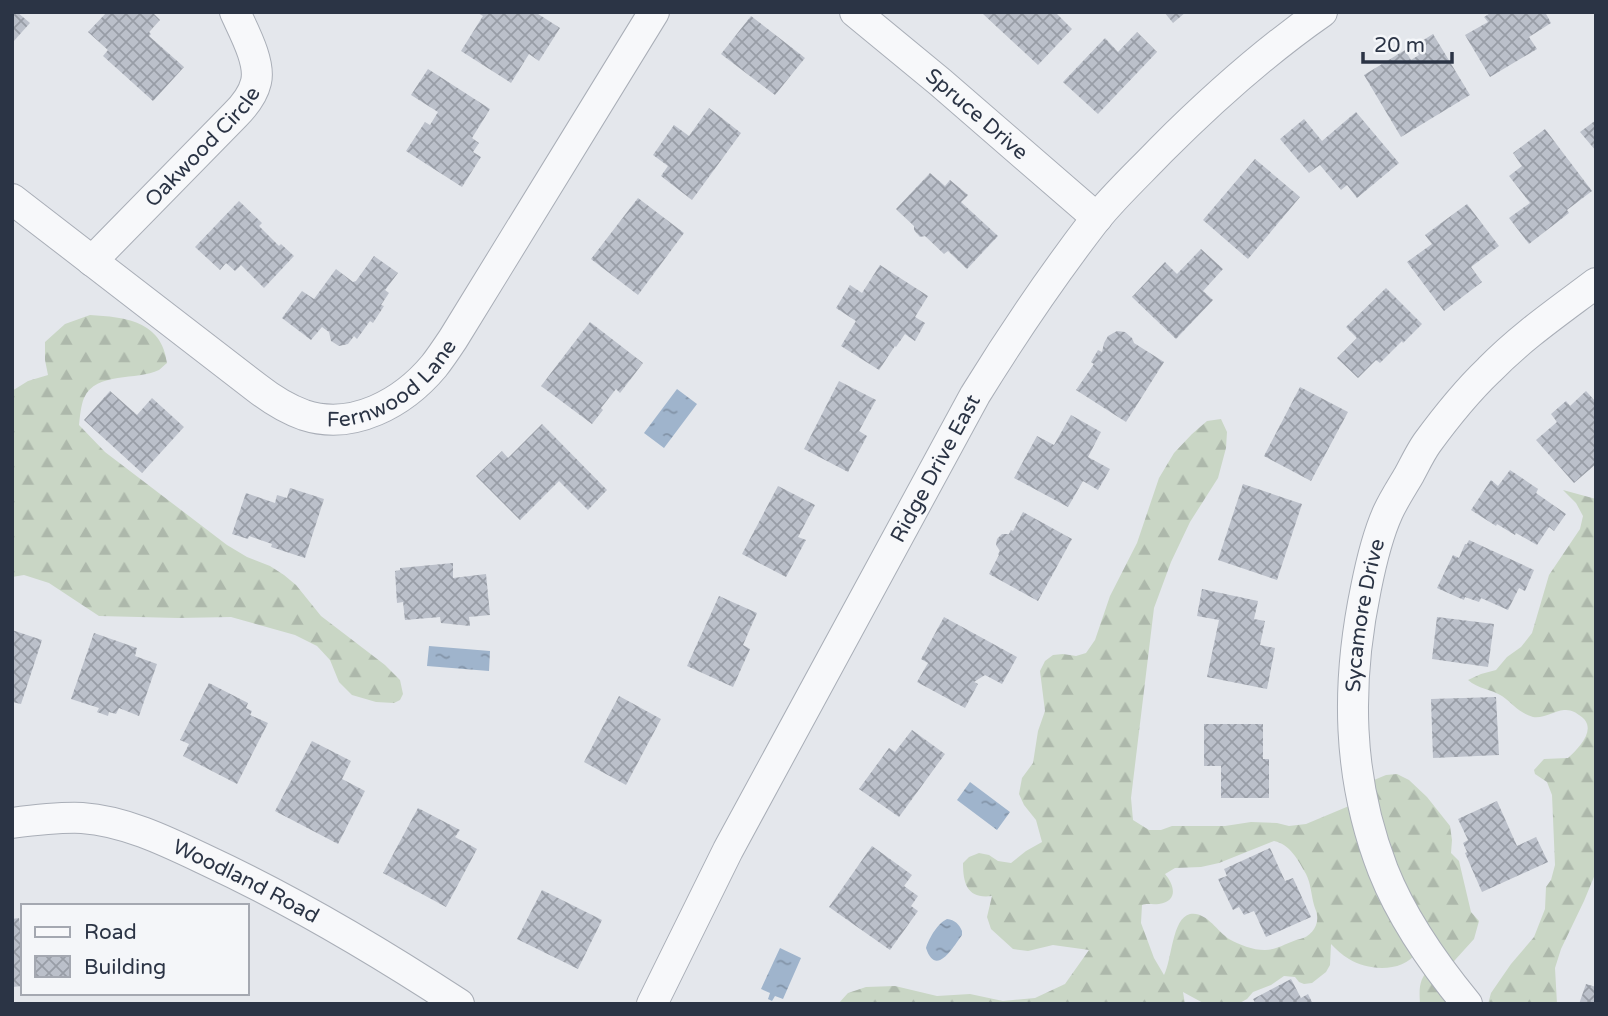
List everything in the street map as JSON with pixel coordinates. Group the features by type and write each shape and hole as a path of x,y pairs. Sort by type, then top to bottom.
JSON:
{"street":[{"name":"Oakwood Circle","path":"92,261 235,116 253,92 257,75 255,62 235,12"},
{"name":"Fernwood Lane","path":"12,199 276,402 305,415 317,417 350,418 370,414 390,404 434,366 654,12"},
{"name":"Spruce Drive","path":"855,12 1097,218"},
{"name":"Ridge Drive East","path":"652,1004 735,838 975,395 1003,350 1097,218 1183,128 1228,86 1283,40 1322,12"},
{"name":"Sycamore Drive","path":"1467,1004 1443,973 1398,901 1383,870 1367,820 1353,745 1352,689 1358,627 1372,558 1387,513 1426,444 1489,369 1534,330 1596,283"},
{"name":"Woodland Road","path":"12,823 82,818 122,825 161,839 277,894 388,958 459,1004"}],"green space":[{"path":"90,315 128,320 150,330 164,349 167,363 159,370 107,380 90,389 81,407 79,425 105,452 227,545 270,566 296,585 321,616 385,665 400,680 403,694 400,700 394,703 376,702 352,695 339,682 330,660 317,646 295,635 231,617 99,616 49,583 24,575 12,577 12,391 28,381 48,375 45,342 65,324"},
{"path":"1221,419 1227,432 1226,448 1218,478 1190,522 1154,608 1131,798 1133,820 1149,830 1172,826 1225,826 1251,822 1289,826 1306,824 1349,806 1374,780 1397,774 1409,780 1427,797 1450,826 1451,853 1459,861 1471,912 1479,921 1474,939 1440,979 1452,1004 1420,1004 1421,984 1431,966 1417,952 1403,964 1375,968 1349,959 1331,944 1330,965 1326,972 1312,983 1304,984 1295,977 1284,976 1253,992 1238,1004 1205,1004 1183,992 1185,1004 838,1004 848,993 866,987 895,986 937,996 970,994 1003,1001 1035,998 1065,984 1089,950 1053,945 1028,951 1013,949 991,929 987,917 992,896 977,895 968,889 963,863 979,853 1011,863 1042,842 1036,820 1019,794 1022,778 1033,763 1038,731 1045,711 1040,671 1045,661 1053,655 1076,656 1086,653 1095,640 1110,596 1137,543 1159,478 1174,453 1207,421","holes":["1274,841 1293,853 1308,878 1317,914 1317,923 1313,930 1304,938 1269,950 1260,950 1233,941 1206,918 1190,914 1179,923 1164,975 1154,958 1141,923 1142,905 1159,904 1172,896 1173,888 1165,874 1175,868 1219,863"]},
{"path":"1563,490 1596,499 1596,872 1555,968 1557,1004 1488,1004 1491,993 1534,937 1545,909 1546,887 1555,865 1552,795 1547,782 1535,774 1534,770 1544,759 1568,758 1586,737 1587,725 1577,714 1564,710 1533,717 1502,696 1468,680 1496,670 1532,633 1549,575 1580,529 1583,516 1576,503"}],"water":[{"path":"677,389 697,404 664,448 644,433"},
{"path":"429,646 490,651 489,671 427,666"},
{"path":"970,782 1010,812 997,830 957,800"},
{"path":"947,919 958,924 962,935 944,957 935,960 930,957 926,948 934,931"},
{"path":"780,948 801,958 783,999 775,996 772,1001 768,999 770,993 761,989"}],"building":[{"path":"12,12 17,12 30,23 12,43"},
{"path":"107,12 152,12 160,20 149,32 149,36 184,67 153,101 103,56 108,50 88,32"},
{"path":"476,12 535,12 560,28 539,61 529,54 511,83 461,51 483,16"},
{"path":"1055,12 1072,29 1038,65 983,14"},
{"path":"1164,12 1186,12 1173,23"},
{"path":"1492,12 1545,12 1551,23 1529,37 1537,49 1490,77 1465,35 1488,22 1484,17"},
{"path":"751,16 805,58 775,95 721,54"},
{"path":"1137,32 1157,52 1098,114 1063,82 1105,38 1118,52"},
{"path":"1433,34 1470,95 1401,137 1364,75 1405,50 1411,60 1419,55 1414,46"},
{"path":"428,69 490,109 472,138 479,143 473,152 481,157 462,187 406,151 425,122 430,125 438,112 411,95"},
{"path":"709,108 741,133 692,200 661,176 668,166 653,155 674,125 689,136"},
{"path":"1356,112 1399,163 1357,198 1347,185 1341,190 1320,165 1309,173 1280,139 1304,119 1322,141"},
{"path":"1596,120 1596,151 1580,132"},
{"path":"1545,129 1592,191 1529,244 1509,218 1530,203 1509,176 1522,166 1513,153"},
{"path":"1255,159 1300,197 1248,259 1203,220"},
{"path":"930,173 945,186 950,180 968,195 961,202 998,236 967,269 948,251 944,254 925,236 920,237 914,226 896,209"},
{"path":"638,198 684,233 638,295 591,259"},
{"path":"239,201 262,223 259,226 279,246 281,244 294,256 264,288 241,265 235,271 226,263 220,270 195,247"},
{"path":"1467,204 1499,246 1471,267 1482,282 1444,311 1407,262 1432,244 1425,235"},
{"path":"1201,249 1223,269 1203,291 1213,300 1176,339 1132,297 1165,262 1177,274"},
{"path":"374,256 398,273 385,290 389,293 381,305 384,306 373,323 370,321 357,339 354,336 348,344 339,346 331,341 329,332 322,327 311,340 282,318 302,291 314,299 336,269 353,282 356,281"},
{"path":"880,265 928,296 915,317 925,323 915,341 905,334 879,370 841,346 856,321 836,308 850,285 862,293"},
{"path":"1386,288 1422,324 1380,363 1376,360 1358,378 1337,358 1357,338 1346,327"},
{"path":"590,322 643,363 620,393 616,389 592,424 541,386"},
{"path":"1117,331 1125,332 1134,343 1164,362 1126,422 1076,390 1094,364 1091,362 1098,350 1102,352 1108,336"},
{"path":"839,381 876,400 859,431 867,436 848,472 804,449"},
{"path":"1300,387 1348,412 1311,481 1264,456"},
{"path":"110,391 137,415 152,398 184,427 142,473 84,420"},
{"path":"1586,391 1596,402 1596,464 1574,483 1536,440 1557,422 1551,414 1566,401 1570,406"},
{"path":"1071,415 1101,432 1088,457 1110,469 1098,490 1083,481 1068,507 1014,478 1037,436 1054,445"},
{"path":"542,424 607,490 588,510 559,481 520,520 476,476 502,451 508,458"},
{"path":"1510,470 1538,489 1536,493 1566,514 1554,531 1549,527 1537,545 1497,524 1496,526 1471,510 1491,480 1498,486"},
{"path":"1243,484 1302,504 1277,580 1218,560"},
{"path":"778,486 815,505 798,537 806,540 786,577 742,554"},
{"path":"290,488 324,499 305,558 271,547 272,544 249,536 248,539 232,534 246,493 275,503 277,495 287,498"},
{"path":"1023,512 1072,539 1038,601 989,574 1000,551 996,545 997,539 1002,534 1013,531"},
{"path":"1469,540 1534,570 1525,591 1519,588 1508,610 1481,598 1479,602 1465,597 1464,600 1437,588 1453,555 1459,558"},
{"path":"453,563 453,578 486,574 490,615 469,617 470,626 441,623 440,617 405,620 403,602 397,603 395,571 400,568"},
{"path":"1202,589 1258,601 1254,619 1265,621 1260,645 1275,648 1267,689 1207,677 1219,620 1197,616"},
{"path":"719,596 757,613 743,645 750,649 733,687 687,666"},
{"path":"944,617 1017,657 1002,684 985,675 974,682 978,684 965,708 917,682 928,663 921,659"},
{"path":"1437,617 1494,624 1488,667 1432,659"},
{"path":"12,630 42,640 21,704 12,702"},
{"path":"94,633 137,648 135,656 157,664 139,716 119,708 116,714 109,712 108,716 97,712 99,708 71,699"},
{"path":"209,683 248,703 246,708 252,711 250,715 268,723 237,784 183,756 189,744 180,740"},
{"path":"619,696 661,719 626,785 584,762"},
{"path":"1496,697 1499,755 1433,758 1431,699"},
{"path":"1204,724 1263,724 1263,759 1269,759 1269,798 1221,798 1221,766 1204,766"},
{"path":"912,730 945,754 899,817 859,789 889,748 895,752"},
{"path":"312,741 351,761 342,779 365,791 338,844 275,811"},
{"path":"1497,801 1517,846 1536,837 1548,862 1482,892 1465,853 1467,852 1463,843 1468,840 1458,819"},
{"path":"418,808 460,830 455,837 477,849 446,907 383,873"},
{"path":"872,846 912,875 904,886 918,896 911,906 918,911 890,950 829,907"},
{"path":"1270,848 1285,881 1293,878 1311,917 1266,937 1254,911 1244,915 1239,907 1233,910 1218,879 1227,876 1224,869"},
{"path":"542,890 602,920 578,969 517,939"},
{"path":"19,918 21,925 21,986 12,987 12,919"},
{"path":"1291,979 1301,998 1308,994 1313,1004 1256,1004 1253,999"},
{"path":"1586,984 1596,987 1596,1004 1579,1004"}]}
